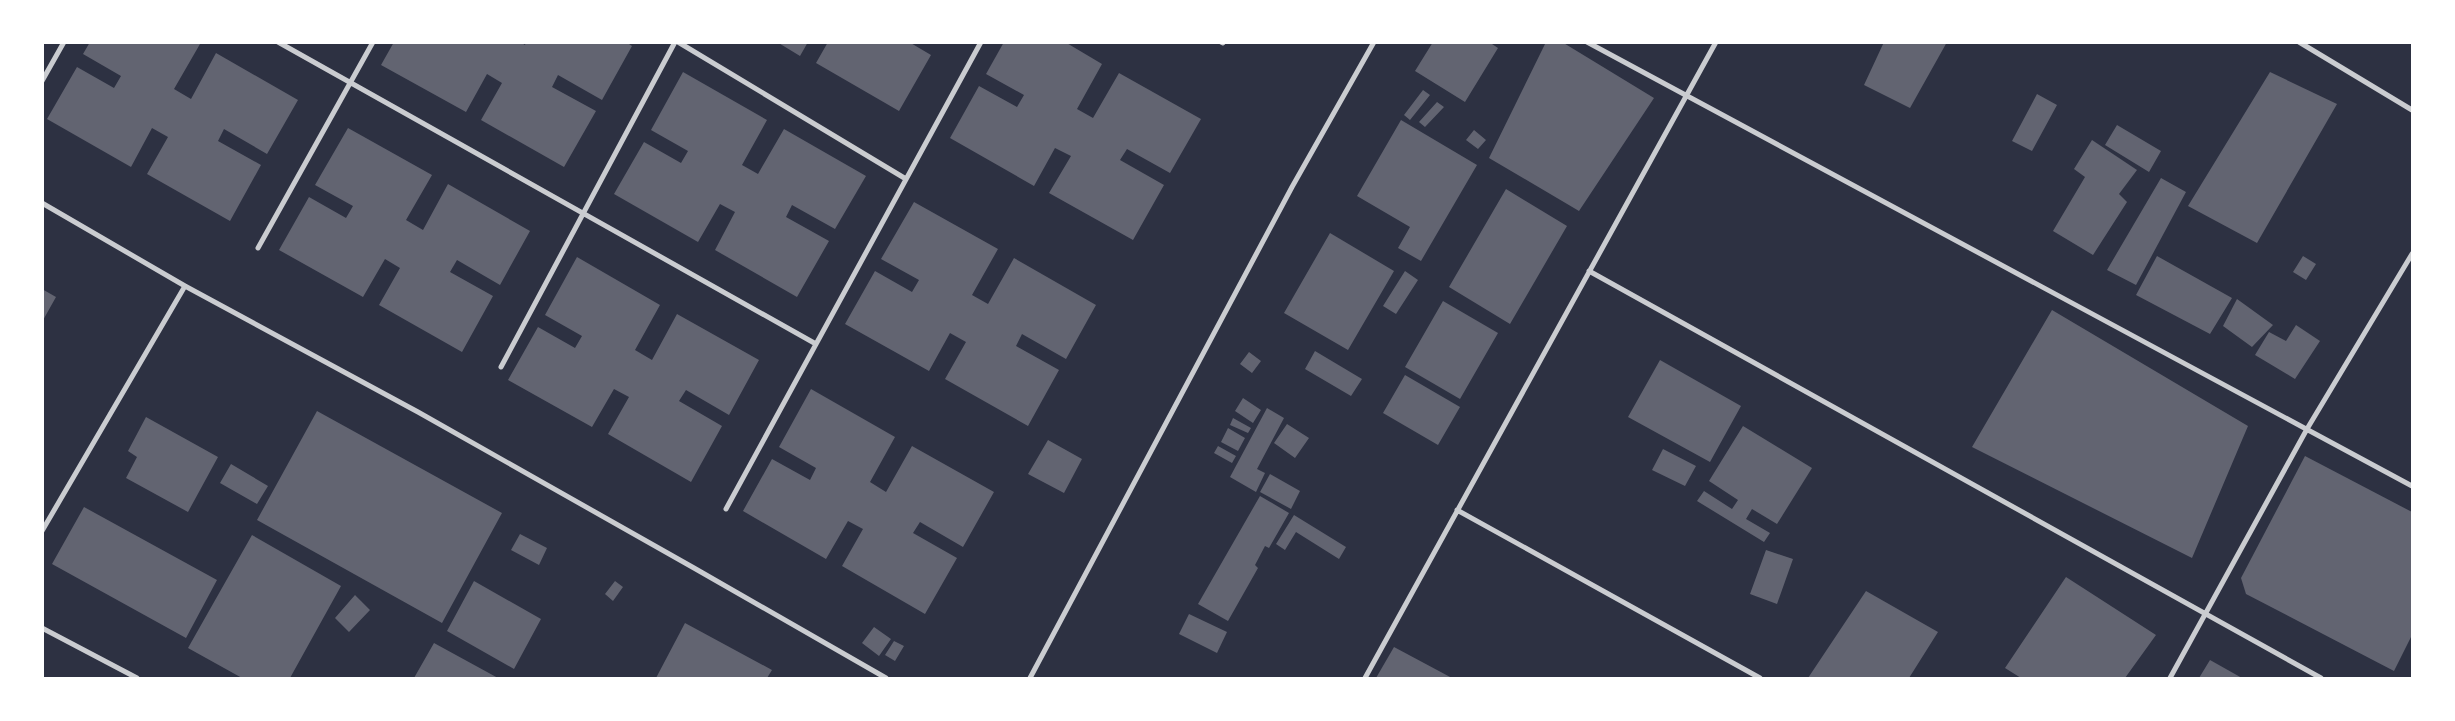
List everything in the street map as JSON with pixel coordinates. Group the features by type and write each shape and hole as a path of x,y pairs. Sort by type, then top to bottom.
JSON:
{"street":[{"path":"42,81 64,42"},
{"path":"278,42 349,84 816,344"},
{"path":"258,248 373,42"},
{"path":"501,367 676,42 906,179"},
{"path":"726,509 981,42"},
{"path":"1030,678 1287,196 1374,42"},
{"path":"1587,42 2412,486"},
{"path":"1364,678 1716,42"},
{"path":"2299,42 2412,110"},
{"path":"42,203 185,286 418,412 886,678"},
{"path":"2170,678 2308,429 2412,254"},
{"path":"1589,271 2321,678"},
{"path":"42,531 185,286"},
{"path":"1457,510 1760,678"},
{"path":"42,628 137,678"}],"building":[{"path":"90,42 196,42 200,44 174,89 191,99 216,53 298,100 267,154 224,129 218,141 261,165 230,221 147,174 168,137 152,128 131,167 47,119 77,67 114,88 121,76 83,54"},
{"path":"394,42 520,42 525,45 526,42 626,42 632,46 602,100 558,75 552,87 596,111 564,167 481,120 502,83 487,74 466,112 381,65"},
{"path":"777,42 808,42 800,56"},
{"path":"828,42 909,42 931,55 899,111 816,63"},
{"path":"1004,42 1065,42 1102,64 1077,109 1093,118 1119,73 1201,119 1170,173 1127,149 1120,160 1164,185 1133,240 1049,193 1071,156 1055,148 1034,186 950,138 979,86 1017,107 1024,95 986,74"},
{"path":"1433,42 1489,42 1498,48 1465,102 1415,71"},
{"path":"1546,42 1562,42 1654,98 1579,211 1489,158"},
{"path":"1884,42 1947,42 1910,108 1864,85"},
{"path":"683,72 767,120 742,165 758,174 784,129 866,176 835,229 792,205 786,217 829,241 797,297 715,250 735,212 720,204 698,242 614,194 644,142 681,163 688,151 651,130"},
{"path":"2270,72 2337,104 2257,243 2188,206"},
{"path":"1423,90 1430,95 1410,120 1404,115"},
{"path":"2037,94 2057,105 2032,151 2012,141"},
{"path":"1437,102 1444,107 1425,127 1419,122"},
{"path":"1401,120 1477,165 1421,261 1398,248 1410,227 1357,196"},
{"path":"2117,125 2161,151 2149,172 2105,145"},
{"path":"348,128 432,175 406,220 423,230 448,184 530,231 500,285 457,260 450,272 493,296 462,352 379,305 400,268 385,259 363,297 279,250 309,197 346,218 353,206 315,185"},
{"path":"1474,130 1486,140 1478,149 1466,140"},
{"path":"2092,140 2137,170 2119,194 2127,202 2093,255 2053,231 2085,177 2074,169"},
{"path":"2161,178 2186,192 2136,285 2107,270"},
{"path":"1506,189 1567,226 1510,324 1449,287"},
{"path":"914,202 998,249 972,295 988,304 1014,258 1096,305 1066,359 1022,334 1016,346 1059,370 1028,426 945,379 966,342 950,333 929,371 845,324 875,271 912,292 919,280 881,259"},
{"path":"1330,233 1394,271 1348,350 1284,313"},
{"path":"2157,256 2232,298 2210,334 2136,295"},
{"path":"2303,256 2316,264 2306,280 2293,272"},
{"path":"577,257 660,305 635,350 652,360 677,314 759,360 729,415 686,390 679,401 722,426 691,482 608,434 629,397 614,389 592,427 508,380 538,327 575,348 582,336 545,315"},
{"path":"1405,271 1418,280 1396,314 1383,306"},
{"path":"42,289 56,297 42,322"},
{"path":"2237,299 2273,325 2252,347 2223,326"},
{"path":"1443,301 1498,333 1460,399 1405,367"},
{"path":"2052,310 2248,426 2192,558 1972,447"},
{"path":"2296,325 2320,341 2295,379 2255,355 2269,332 2286,341"},
{"path":"1315,351 1362,379 1351,396 1305,369"},
{"path":"1249,352 1261,361 1252,373 1240,364"},
{"path":"1660,360 1741,406 1710,462 1628,417"},
{"path":"1405,375 1460,407 1438,445 1383,413"},
{"path":"811,389 895,437 870,482 886,492 912,446 994,492 963,547 920,522 913,533 957,558 925,614 842,566 863,529 848,521 826,559 743,511 772,459 810,480 816,468 779,447"},
{"path":"1243,398 1261,410 1253,423 1235,411"},
{"path":"1267,408 1284,418 1257,469 1265,473 1256,492 1230,477"},
{"path":"317,411 502,513 442,623 257,520"},
{"path":"146,417 218,457 188,512 126,478 137,457 128,451"},
{"path":"1233,418 1251,428 1248,433 1230,425"},
{"path":"1287,424 1309,438 1295,458 1274,443"},
{"path":"1743,426 1812,468 1777,524 1752,509 1746,519 1770,533 1764,542 1697,501 1704,491 1732,509 1738,500 1709,481"},
{"path":"1228,428 1245,438 1238,451 1221,442"},
{"path":"1048,440 1082,459 1064,493 1028,474"},
{"path":"1218,446 1236,456 1232,463 1214,453"},
{"path":"1663,449 1696,466 1685,486 1652,470"},
{"path":"2305,456 2412,512 2412,635 2394,671 2246,594 2241,578"},
{"path":"231,464 268,486 257,504 220,483"},
{"path":"1270,474 1300,491 1291,509 1260,492"},
{"path":"1260,496 1289,513 1269,548 1265,546 1255,565 1258,568 1228,621 1198,604"},
{"path":"84,507 217,580 186,638 52,564"},
{"path":"1294,515 1346,547 1339,559 1296,532 1285,550 1276,544"},
{"path":"520,534 547,548 539,565 511,550"},
{"path":"252,535 341,586 290,678 242,678 188,648"},
{"path":"1766,550 1793,559 1777,604 1750,594"},
{"path":"2066,577 2156,635 2125,678 2021,678 2005,668"},
{"path":"474,581 541,619 514,669 447,631"},
{"path":"615,581 623,587 613,601 605,594"},
{"path":"1866,591 1938,632 1909,678 1808,678"},
{"path":"355,595 370,610 349,632 335,618"},
{"path":"1189,614 1227,632 1217,653 1179,634"},
{"path":"685,623 772,670 767,678 656,678"},
{"path":"874,627 891,639 879,656 862,643"},
{"path":"894,641 904,646 895,661 885,655"},
{"path":"434,643 498,678 414,678"},
{"path":"1394,647 1452,678 1376,678"},
{"path":"2210,660 2242,678 2199,678"}]}
